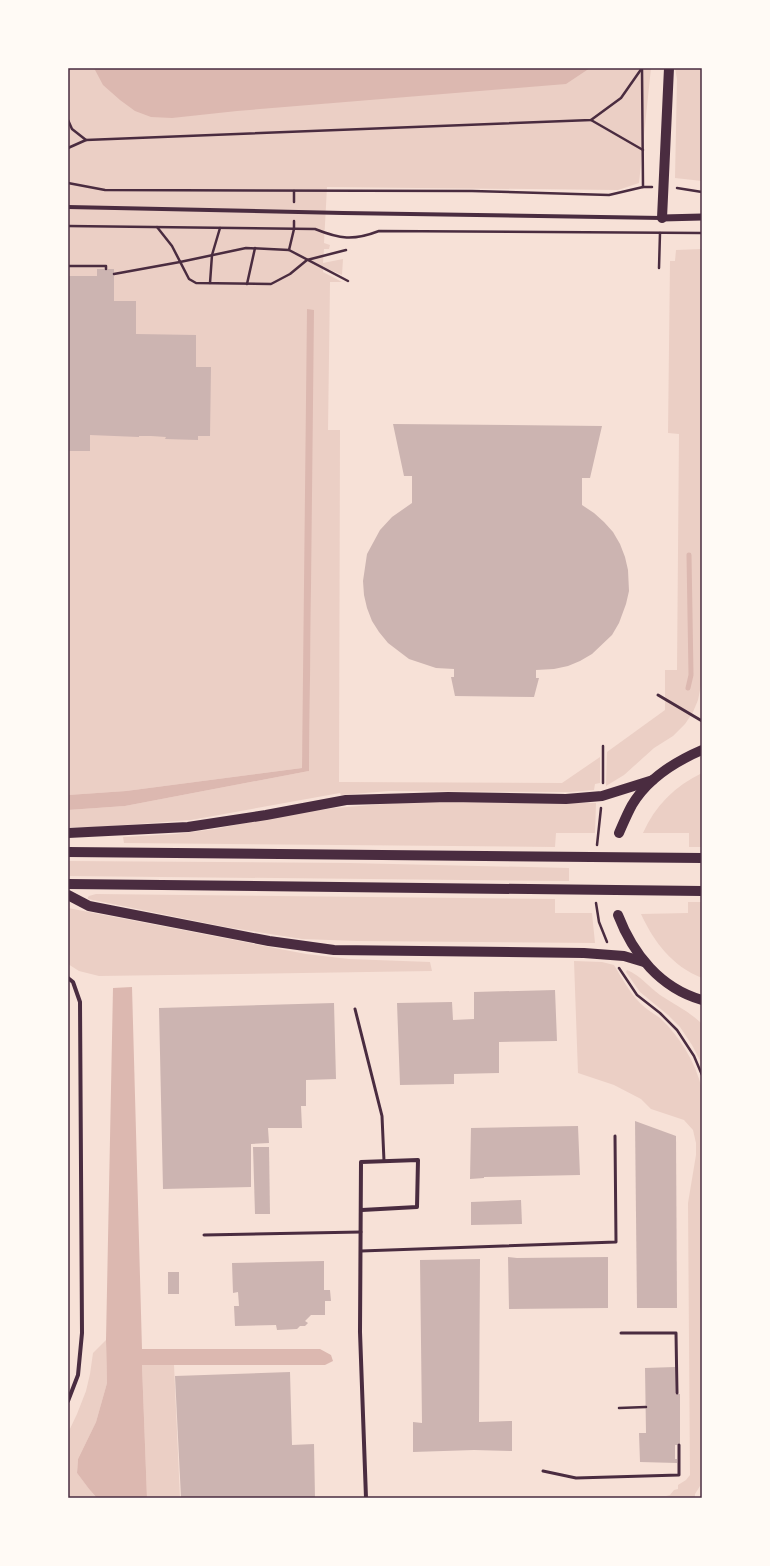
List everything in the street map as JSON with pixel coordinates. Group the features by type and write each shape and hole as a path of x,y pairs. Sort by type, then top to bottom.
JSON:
{"main road":[{"path":"662,218 669,68"},
{"path":"619,833 632,804 653,780 676,762 702,750"},
{"path":"68,833 188,827 266,815 346,800 448,797 566,799 602,796 653,780"},
{"path":"68,852 702,858"},
{"path":"68,884 702,891"},
{"path":"68,895 89,906 269,941 334,950 584,953 624,956 644,962"},
{"path":"618,915 624,932 633,948 644,962 667,983 695,998 702,1000"}],"street":[{"path":"68,207 343,213 662,218 702,217"},
{"path":"68,978 73,982 80,1002 82,1332 78,1375 68,1401"},
{"path":"362,1210 417,1207 418,1160 361,1162 362,1210 360,1332 366,1498"}],"lane":[{"path":"658,695 702,721"},
{"path":"355,1009 382,1116 384,1161"},
{"path":"361,1251 616,1242 615,1136"},
{"path":"204,1235 361,1232"},
{"path":"621,1333 676,1333 677,1394"},
{"path":"543,1471 576,1478 679,1475 679,1445"}],"path":[{"path":"642,68 643,187"},
{"path":"591,120 621,98 642,68"},
{"path":"68,120 72,129 86,140"},
{"path":"68,148 86,140 591,120 643,150"},
{"path":"68,183 104,190 465,191 609,195 643,187 686,189 702,192"},
{"path":"68,226 315,229 344,238 363,237 379,231 702,233"},
{"path":"157,227 172,246 189,279 196,283 271,284 290,274 307,260 346,250"},
{"path":"210,283 212,255 220,228"},
{"path":"659,268 660,233"},
{"path":"114,274 246,248 255,248 289,250 348,281"},
{"path":"247,284 255,248"},
{"path":"68,266 106,266 106,269"},
{"path":"619,1408 646,1407"}],"shaded area":[{"path":"68,68 651,68 639,183 618,190 327,187 324,243 330,245 329,249 324,249 323,263 343,259 342,275 323,267 323,272 342,282 330,282 328,430 340,430 339,782 562,783 600,757 600,783 595,784 594,790 570,792 389,791 341,795 340,793 191,820 97,827 68,827 68,810 125,806 309,771 311,566 302,768 126,791 68,795"},
{"path":"94,68 590,68 566,84 237,111 172,118 151,117 135,111 103,85"},
{"path":"675,68 702,68 702,181 675,178 677,79"},
{"path":"702,249 701,685 698,700 693,712 685,724 673,736 654,748 624,775 606,786 607,752 665,710 665,670 677,670 679,434 668,433 670,261 675,261 676,250"},
{"path":"307,309 314,310 309,771 125,806 68,810 68,795 126,791 302,768"},
{"path":"702,773 702,847 689,847 689,833 643,833 653,814 667,798 683,784"},
{"path":"409,802 596,803 595,833 556,833 555,847 124,843 123,837 176,834 215,829 283,815 335,808"},
{"path":"68,861 350,863 569,868 569,881 68,876"},
{"path":"96,894 555,899 555,913 592,913 595,943 357,941 302,939 226,927 88,899 89,896"},
{"path":"688,902 702,902 702,978 682,967 665,952 652,934 641,914 688,913"},
{"path":"68,908 306,954 349,959 430,962 432,971 99,976 79,971 68,964"},
{"path":"574,961 602,962 614,965 636,999 660,1018 680,1041 691,1059 702,1089 700,1486 695,1494 695,1498 576,1498 666,1496 678,1489 678,1485 686,1480 690,1475 688,1203 696,1155 696,1143 693,1130 684,1120 651,1109 641,1099 614,1085 578,1073"},
{"path":"627,970 632,972 660,995 686,1011 702,1024 702,1064 680,1027 640,992 626,972"},
{"path":"132,987 142,1349 320,1349 331,1355 333,1361 325,1365 142,1365 147,1498 97,1498 77,1473 78,1459 96,1422 107,1383 106,1340 113,988"},
{"path":"106,1340 107,1383 96,1422 78,1459 77,1473 97,1498 68,1498 68,1433 86,1391 93,1353"},
{"path":"142,1365 174,1365 180,1498 147,1498"}],"building":[{"path":"97,269 114,269 114,301 136,301 136,334 196,335 196,367 211,367 210,436 198,436 198,440 165,439 166,437 151,436 90,435 90,451 68,451 68,276 97,276"},
{"path":"393,424 602,426 590,478 582,478 582,505 604,522 613,532 620,544 628,570 629,591 626,604 619,623 612,635 592,654 568,666 554,669 536,670 536,678 539,678 534,697 455,696 451,677 454,677 454,669 436,668 409,659 388,643 372,621 364,595 363,581 367,554 380,530 392,517 412,503 412,476 404,476"},
{"path":"555,990 557,1041 499,1042 499,1073 454,1074 454,1084 400,1085 397,1003 452,1002 453,1020 474,1019 474,992"},
{"path":"334,1003 336,1079 306,1080 306,1106 301,1106 302,1128 268,1128 269,1143 251,1144 251,1187 163,1189 159,1008"},
{"path":"635,1121 676,1136 677,1308 637,1308"},
{"path":"578,1126 580,1175 484,1177 470,1179 471,1128"},
{"path":"253,1147 269,1147 270,1214 255,1214"},
{"path":"521,1200 522,1224 471,1225 471,1202"},
{"path":"508,1257 608,1257 608,1308 509,1309"},
{"path":"480,1259 479,1422 512,1421 512,1451 474,1450 413,1452 413,1422 422,1423 420,1260"},
{"path":"324,1261 324,1290 330,1290 331,1301 325,1301 325,1315 311,1315 305,1321 308,1323 305,1326 300,1326 297,1329 277,1330 276,1325 235,1326 234,1306 239,1306 238,1292 233,1293 232,1263"},
{"path":"168,1272 179,1272 179,1294 168,1294"},
{"path":"675,1367 675,1394 680,1394 680,1445 675,1445 675,1459 677,1459 677,1463 640,1462 639,1433 646,1433 645,1368"},
{"path":"290,1372 292,1445 314,1444 315,1498 181,1498 175,1376"}],"waterway":[{"path":"688,688 691,675 689,555"}]}
